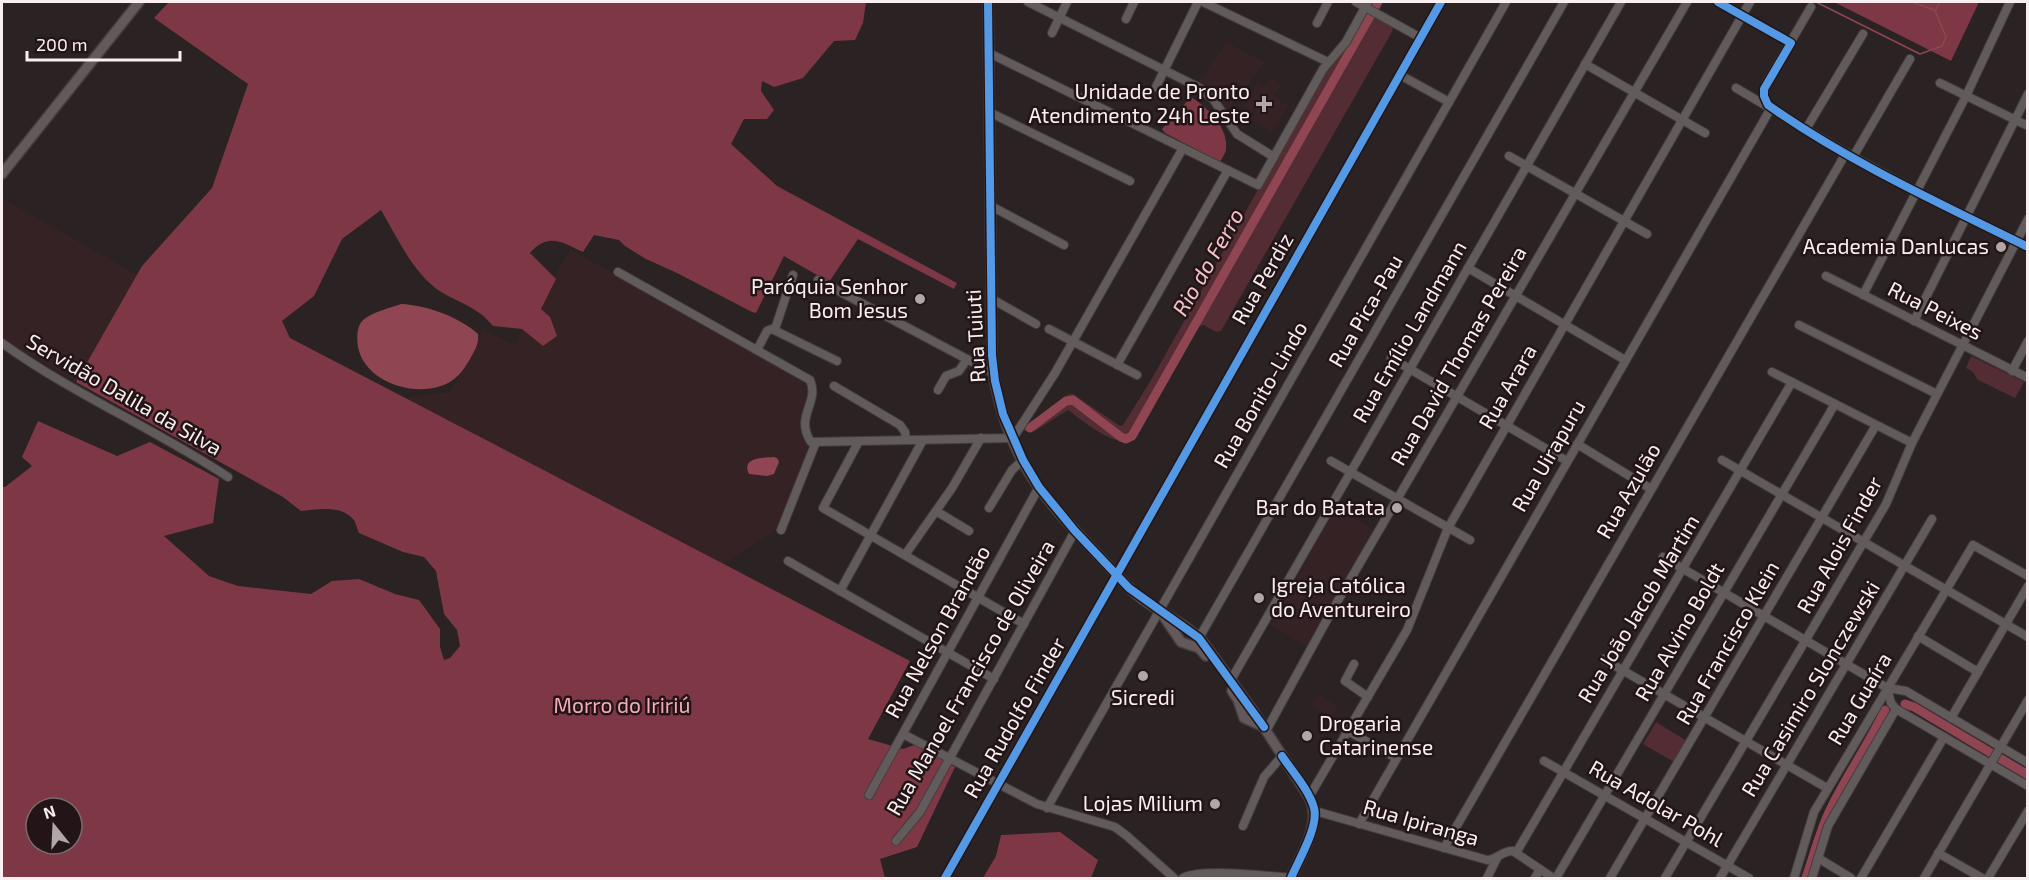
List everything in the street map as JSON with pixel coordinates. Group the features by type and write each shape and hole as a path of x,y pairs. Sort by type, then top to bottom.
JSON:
{"main road":[{"path":"2,164 131,2"},
{"path":"2,174 139,2"},
{"name":"Rua Tuiuti","path":"988,2 993,374 1000,404 1013,438 1039,487 1075,531 1137,595 1199,638 1254,712 1309,797 1315,811"},
{"name":"Rua Tuiuti","path":"1159,610 1179,640 1203,651 1236,696 1246,720"},
{"path":"1179,640 1181,633 1188,629"},
{"path":"1246,720 1254,712"},
{"path":"1246,720 1265,729"},
{"path":"1291,878 1312,829 1315,811"}],"street":[{"path":"1028,2 1164,69 1205,92 1218,106 1237,134 1274,157"},
{"path":"1052,33 1067,2"},
{"path":"1126,19 1134,2"},
{"path":"1156,87 1198,2"},
{"path":"1203,2 1328,62"},
{"path":"1317,23 1328,2"},
{"path":"1356,2 1369,7 1421,38"},
{"name":"Rua Perdiz","path":"1117,575 1441,2"},
{"name":"Rua Bonito-Lindo","path":"1047,808 1506,2"},
{"name":"Rua Pica-Pau","path":"1199,638 1564,2"},
{"name":"Rua Emílio Landmann","path":"1230,680 1621,2"},
{"name":"Rua David Thomas Pereira","path":"1265,729 1687,2"},
{"path":"1718,2 1791,43"},
{"name":"Rua Arara","path":"1309,797 1411,621 1448,528 1750,2"},
{"path":"1863,295 1966,96 2010,2"},
{"path":"989,53 1258,184 1328,62 1346,42 1369,7"},
{"path":"1770,106 1764,96 1764,89 1811,7"},
{"path":"1806,129 1863,34"},
{"name":"Rua Azulão","path":"1444,848 1651,489 1850,155 1910,59"},
{"path":"1585,64 1705,133"},
{"path":"1400,75 1449,102"},
{"path":"1940,83 2028,126"},
{"path":"1736,88 1917,192 2028,247"},
{"path":"1914,321 2028,94"},
{"name":"Rua Uirapuru","path":"1359,824 1770,106"},
{"path":"989,112 1130,181"},
{"path":"618,272 810,380 812,397 804,425 811,442 1013,438 1055,373 1183,148"},
{"path":"1509,156 1647,234"},
{"path":"1117,365 1228,170"},
{"path":"991,206 1064,245"},
{"name":"Rua Alois Finder","path":"1665,879 1891,496 1912,443 2028,219"},
{"path":"1468,267 1625,360"},
{"path":"775,329 793,275"},
{"name":"Rua Peixes","path":"1826,276 2028,378"},
{"path":"818,280 993,374"},
{"path":"992,299 1036,324"},
{"path":"1799,325 1937,394"},
{"path":"757,350 767,331 775,329 837,361"},
{"path":"1049,329 1137,375"},
{"path":"2012,371 2028,341"},
{"name":"Servidão Dalila da Silva","path":"2,343 37,369 190,453 228,477"},
{"path":"1391,358 1567,461"},
{"path":"938,390 946,376 962,369 967,360"},
{"path":"1772,372 1912,443"},
{"name":"Rua João Jacob Martim","path":"1516,853 1742,471 1792,382"},
{"path":"834,386 900,424 905,432 906,440"},
{"name":"Rua Alvino Boldt","path":"1555,879 1834,404"},
{"name":"Rua Francisco Klein","path":"1610,879 1876,425"},
{"path":"905,555 936,511 981,438"},
{"path":"840,591 923,440"},
{"path":"859,441 823,508 1024,624"},
{"path":"781,530 816,442"},
{"path":"1577,444 1651,489"},
{"path":"989,508 1012,470 1023,460"},
{"path":"1722,460 2028,637"},
{"path":"1332,461 1470,540"},
{"name":"Rua Nelson Brandão","path":"869,795 1039,487"},
{"path":"936,511 969,531"},
{"name":"Rua Casimiro Slonczewski","path":"1720,879 1932,519"},
{"name":"Rua Manoel Francisco de Oliveira","path":"896,841 917,817 1075,531"},
{"name":"Rua Guaíra","path":"1794,879 1810,820 1827,788 1973,545 2028,576"},
{"path":"1664,557 1846,665 1887,688 1906,691 1999,749 2028,763"},
{"path":"788,561 994,679"},
{"name":"Rua Rudolfo Finder","path":"945,879 1117,575"},
{"path":"1951,718 2028,586"},
{"path":"1918,636 1978,672"},
{"path":"1603,660 1827,788"},
{"path":"1354,664 1345,681 1368,697"},
{"path":"1887,688 1891,703 1896,709 1992,762 2028,786"},
{"path":"1924,879 2028,699"},
{"path":"1812,879 1828,826 1896,709"},
{"path":"1348,730 1396,758"},
{"path":"903,734 1047,808 1115,827 1128,836 1174,879"},
{"path":"1861,879 1944,737"},
{"path":"1243,826 1264,777 1282,756"},
{"name":"Rua Adolar Pohl","path":"1544,761 1749,879"},
{"name":"Rua Ipiranga","path":"1315,811 1487,860 1497,858 1506,851 1516,853"},
{"path":"1988,879 2028,811"},
{"path":"1516,853 1555,879"},
{"path":"1938,853 1982,879"},
{"path":"1487,879 1497,858"},
{"path":"1818,858 1851,879"},
{"path":"1534,879 1540,869"},
{"path":"1183,879 1191,875 1208,873 1291,878"}],"shaded area":[{"path":"1364,12 1392,26 1393,30 1221,331 1216,332 1204,325 1197,327 1130,441 1106,436 1068,410 1035,431 1024,431 1024,427 1069,394 1073,394 1120,426 1123,425 1151,380 1325,70"},
{"path":"1226,42 1265,62 1227,111 1199,81"},
{"name":"Unidade de Pronto Atendimento 24h Leste","path":"1271,77 1282,84 1275,96 1281,100 1280,102 1289,105 1272,133 1251,120 1257,110 1254,108 1249,116 1241,111 1257,82 1264,87"},
{"path":"2,198 138,275 76,382 2,340"},
{"path":"570,249 806,380 812,447 775,531 723,564 393,399 450,392 483,329 514,345"},
{"path":"401,304 442,313 462,322 478,334 475,350 452,381 436,388 408,388 381,378 363,360 357,340 358,329 363,320"},
{"path":"1971,356 2024,382 2015,398 1978,380 1972,371 1966,368"},
{"path":"774,457 779,462 774,474 767,476 749,474 747,468 750,461"},
{"path":"1336,508 1374,530 1306,646 1270,625"},
{"path":"1318,694 1339,707 1331,719 1311,706"},
{"path":"1656,722 1687,741 1674,762 1643,744"}],"green space":[{"name":"Morro do Iririú","path":"169,2 866,2 863,23 855,40 834,41 803,78 774,87 762,81 761,91 774,110 767,119 744,119 731,144 777,186 957,283 954,289 858,239 829,282 784,256 756,313 646,259 619,240 594,235 583,252 562,242 549,241 530,253 556,279 541,309 550,317 557,336 543,346 522,329 493,326 474,309 438,290 420,273 381,210 342,239 314,296 282,321 290,338 910,661 868,739 903,749 917,744 955,767 917,847 880,859 885,878 2,878 2,487 32,466 22,457 38,421 117,456 150,442 219,479 213,523 164,536 209,576 238,586 311,594 332,581 359,579 395,594 419,600 440,629 440,647 444,660 450,658 460,646 457,630 444,614 436,571 424,557 403,552 359,533 354,520 342,512 329,509 301,511 283,497 76,382 142,266 212,188 248,84 154,18"},
{"path":"1834,2 1979,2 1951,61"},
{"path":"1191,97 1210,112 1224,133 1226,151 1220,162 1165,133 1162,129"},
{"path":"1060,832 1098,860 1091,878 983,878 996,856 1001,835"}],"waterway":[{"name":"Rio do Ferro","path":"1030,428 1066,401 1073,400 1121,437 1126,439 1132,436 1378,2"},
{"path":"1816,2 1920,54 1942,46 1946,37 1935,11 1940,2"},
{"path":"1912,2 1934,10"},
{"path":"1905,704 1914,707 2028,775"},
{"path":"1806,878 1831,808 1885,710"}],"cycle path":[{"path":"988,2 992,355 995,381 1003,414 1023,460 1039,487 1075,531 1129,588 1199,638 1264,727"},
{"path":"945,878 1441,2"},
{"path":"1718,2 1791,43 1764,89 1768,105 1862,163 2028,247"},
{"path":"1282,756 1308,794 1315,816 1311,834 1291,878"}],"place":[{"name":"Unidade de Pronto Atendimento 24h Leste","path":"1264,104"},
{"name":"Academia Danlucas","path":"2001,247"},
{"name":"Paróquia Senhor Bom Jesus","path":"920,299"},
{"name":"Bar do Batata","path":"1397,508"},
{"name":"Igreja Católica do Aventureiro","path":"1259,598"},
{"name":"Sicredi","path":"1143,676"},
{"name":"Drogaria Catarinense","path":"1307,736"},
{"name":"Lojas Milium","path":"1215,804"}]}
